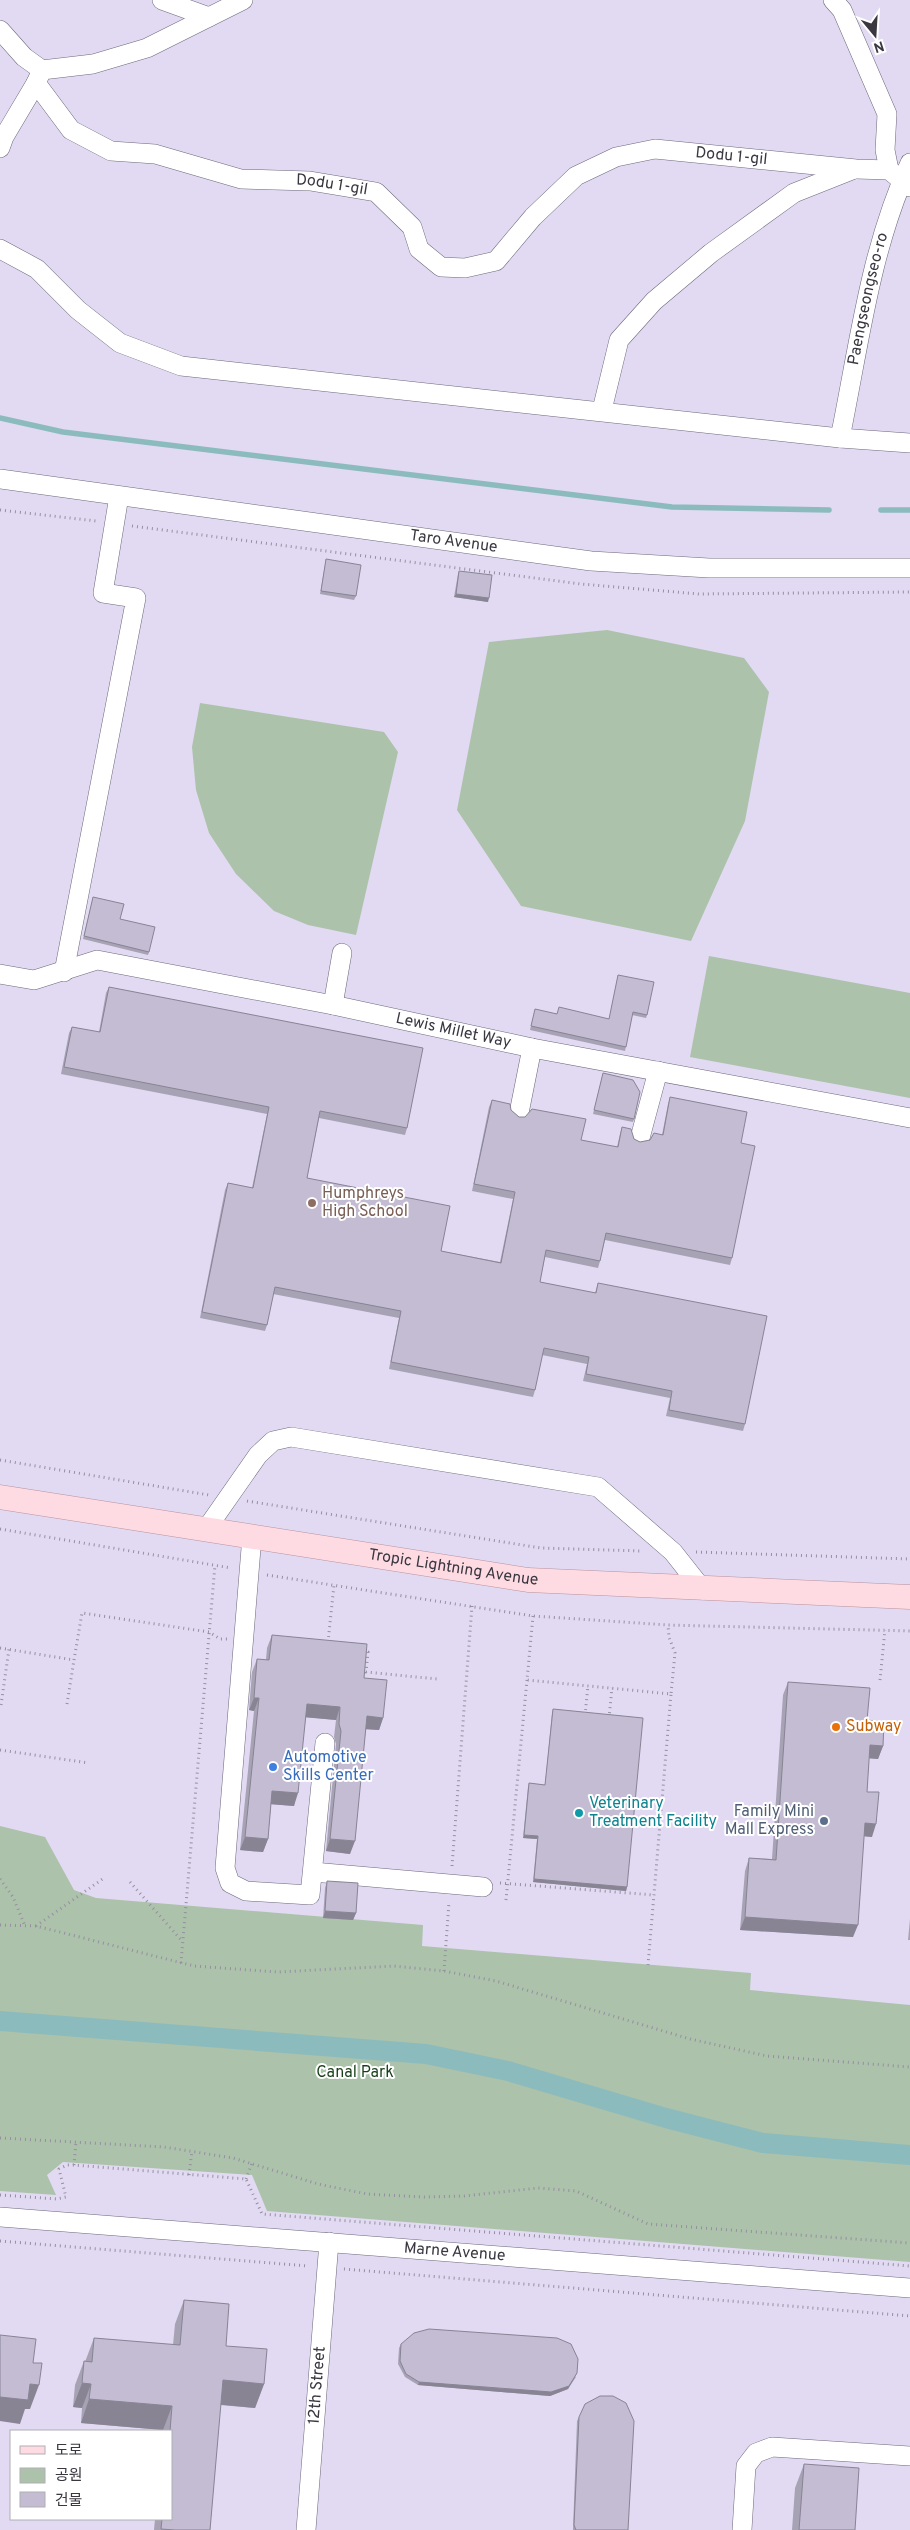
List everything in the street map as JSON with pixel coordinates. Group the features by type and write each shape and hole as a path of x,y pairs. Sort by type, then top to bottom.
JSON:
{"main road":[{"name":"Tropic Lightning Avenue","path":"0,1497 207,1528 528,1580 703,1590 910,1597"}],"street":[{"path":"162,0 209,17"},
{"path":"0,148 4,137 39,76 93,64 147,48 242,0"},
{"path":"833,0 842,10 887,114 885,150 900,179"},
{"name":"Dodu 1-gil","path":"0,30 39,76 72,130 111,151 155,154 241,179 310,181 376,192 412,227 419,249 441,267 465,268 496,261 533,217 576,176 616,157 655,149 856,168 900,179"},
{"name":"Paengseongseo-ro","path":"840,438 864,315 883,236 900,179 910,163"},
{"path":"602,410 619,340 654,301 712,253 794,193 856,168"},
{"path":"0,249 37,269 78,310 120,343 180,366 602,410 840,438 910,443"},
{"name":"Taro Avenue","path":"0,479 591,561 709,568 910,568"},
{"path":"64,972 136,598 103,592 119,496"},
{"path":"333,1005 342,953"},
{"name":"Lewis Millet Way","path":"0,974 34,980 97,960 333,1005 532,1048 910,1118"},
{"path":"519,1113 532,1048"},
{"path":"640,1138 658,1072"},
{"path":"207,1528 258,1455 274,1441 291,1437 598,1487 673,1552 703,1590"},
{"path":"252,1536 225,1868 230,1883 246,1891 310,1895 325,1743"},
{"path":"312,1872 450,1884 487,1884"},
{"name":"Marne Avenue","path":"0,2217 910,2288"},
{"name":"12th Street","path":"306,2530 329,2242"},
{"path":"742,2530 746,2466 756,2453 772,2447 910,2456"}],"path":[{"path":"0,1460 541,1548 910,1559"},
{"path":"181,1962 214,1564"},
{"path":"327,1648 334,1585"},
{"path":"444,1971 472,1606"},
{"path":"66,1704 82,1613 209,1632 220,1639 243,1641"},
{"path":"506,1900 533,1616 668,1625 910,1631"},
{"path":"648,1965 675,1652 669,1637 668,1625"},
{"path":"880,1680 884,1630"},
{"path":"0,1648 74,1660"},
{"path":"1,1705 9,1649"},
{"path":"360,1651 368,1652 366,1672 437,1679"},
{"path":"527,1680 671,1694"},
{"path":"585,1716 588,1686"},
{"path":"609,1718 612,1688"},
{"path":"0,1750 89,1763"},
{"path":"36,1926 104,1878"},
{"path":"0,1879 12,1897 25,1926"},
{"path":"130,1882 183,1942"},
{"path":"487,1884 654,1895"},
{"path":"0,1925 36,1926 194,1966 278,1972 394,1966 444,1971 496,1981 690,2040 767,2056 910,2067"},
{"path":"0,2138 76,2142 192,2152 232,2158 318,2184 367,2194 424,2198 464,2196 538,2188 576,2190 648,2224 910,2243"},
{"path":"74,2166 76,2142"},
{"path":"189,2175 192,2152"},
{"path":"252,2163 246,2179 262,2214 910,2266"},
{"path":"0,2195 57,2199 66,2196 60,2169 67,2165 246,2179"},
{"path":"0,2241 910,2316"}],"green space":[{"path":"607,630 744,658 769,692 745,821 691,941 521,906 457,810 489,642"},
{"path":"200,703 384,732 398,752 356,935 308,925 274,911 236,874 209,833 196,790 192,747"},
{"path":"709,956 910,993 910,1098 690,1057"},
{"name":"Canal Park","path":"0,1826 45,1837 74,1890 96,1898 423,1925 422,1946 751,1973 750,1990 910,2005 910,2262 267,2211 252,2175 63,2162 47,2175 56,2195 0,2191"}],"building":[{"path":"326,559 361,565 356,596 321,591"},
{"path":"459,571 492,575 489,598 456,594"},
{"path":"93,897 124,904 120,919 155,927 149,952 84,936"},
{"path":"618,975 654,982 647,1015 633,1012 626,1047 531,1026 535,1009 557,1014 559,1007 609,1019"},
{"name":"Humphreys High School","path":"109,987 423,1048 407,1128 320,1111 307,1178 450,1206 441,1251 501,1263 515,1192 474,1184 492,1100 510,1104 511,1110 519,1117 525,1117 532,1109 586,1119 581,1140 618,1147 622,1127 631,1129 634,1139 640,1142 650,1140 654,1133 663,1135 670,1097 747,1112 741,1143 755,1146 732,1258 606,1233 600,1261 546,1250 540,1282 596,1293 598,1283 767,1316 745,1424 669,1410 672,1391 586,1374 589,1357 544,1348 535,1390 391,1362 401,1311 275,1287 267,1325 202,1312 228,1183 253,1188 269,1107 64,1067 72,1027 100,1032"},
{"path":"603,1073 633,1080 640,1092 634,1119 594,1110"},
{"name":"Automotive Skills Center","path":"272,1635 367,1644 364,1678 387,1680 383,1718 367,1716 355,1841 330,1839 341,1731 339,1724 340,1707 307,1704 298,1793 272,1791 268,1839 245,1837 259,1698 254,1698 257,1659 269,1660"},
{"name":"Family Mini Mall Express","path":"788,1682 870,1688 867,1720 884,1722 883,1746 870,1745 867,1792 879,1792 876,1824 865,1823 858,1925 745,1917 749,1858 776,1860"},
{"name":"Veterinary Treatment Facility","path":"553,1709 643,1718 627,1887 534,1879 538,1836 524,1835 529,1783 545,1785"},
{"path":"327,1881 358,1883 356,1913 325,1911"},
{"path":"184,2300 229,2304 226,2346 267,2349 264,2384 223,2380 210,2530 161,2529 162,2520 172,2520 172,2430 170,2430 172,2406 89,2399 91,2384 82,2383 84,2361 92,2362 94,2338 180,2345"},
{"path":"429,2329 557,2338 571,2344 578,2359 577,2373 569,2386 551,2392 419,2382 406,2374 400,2361 401,2344 414,2333"},
{"path":"0,2335 36,2339 33,2363 42,2363 39,2385 30,2384 28,2400 0,2397"},
{"path":"600,2396 613,2396 626,2403 634,2421 628,2530 576,2530 574,2525 579,2417 585,2404"},
{"path":"804,2464 859,2468 855,2530 799,2530"}],"waterway":[{"path":"0,418 63,432 672,507 829,510"},
{"path":"881,510 910,510"},
{"path":"0,2021 426,2054 508,2071 666,2118 763,2143 910,2155"}],"place":[{"name":"Humphreys High School","path":"312,1203"},
{"name":"Subway","path":"836,1727"},
{"name":"Automotive Skills Center","path":"273,1767"},
{"name":"Veterinary Treatment Facility","path":"579,1813"},
{"name":"Family Mini Mall Express","path":"824,1821"}]}
